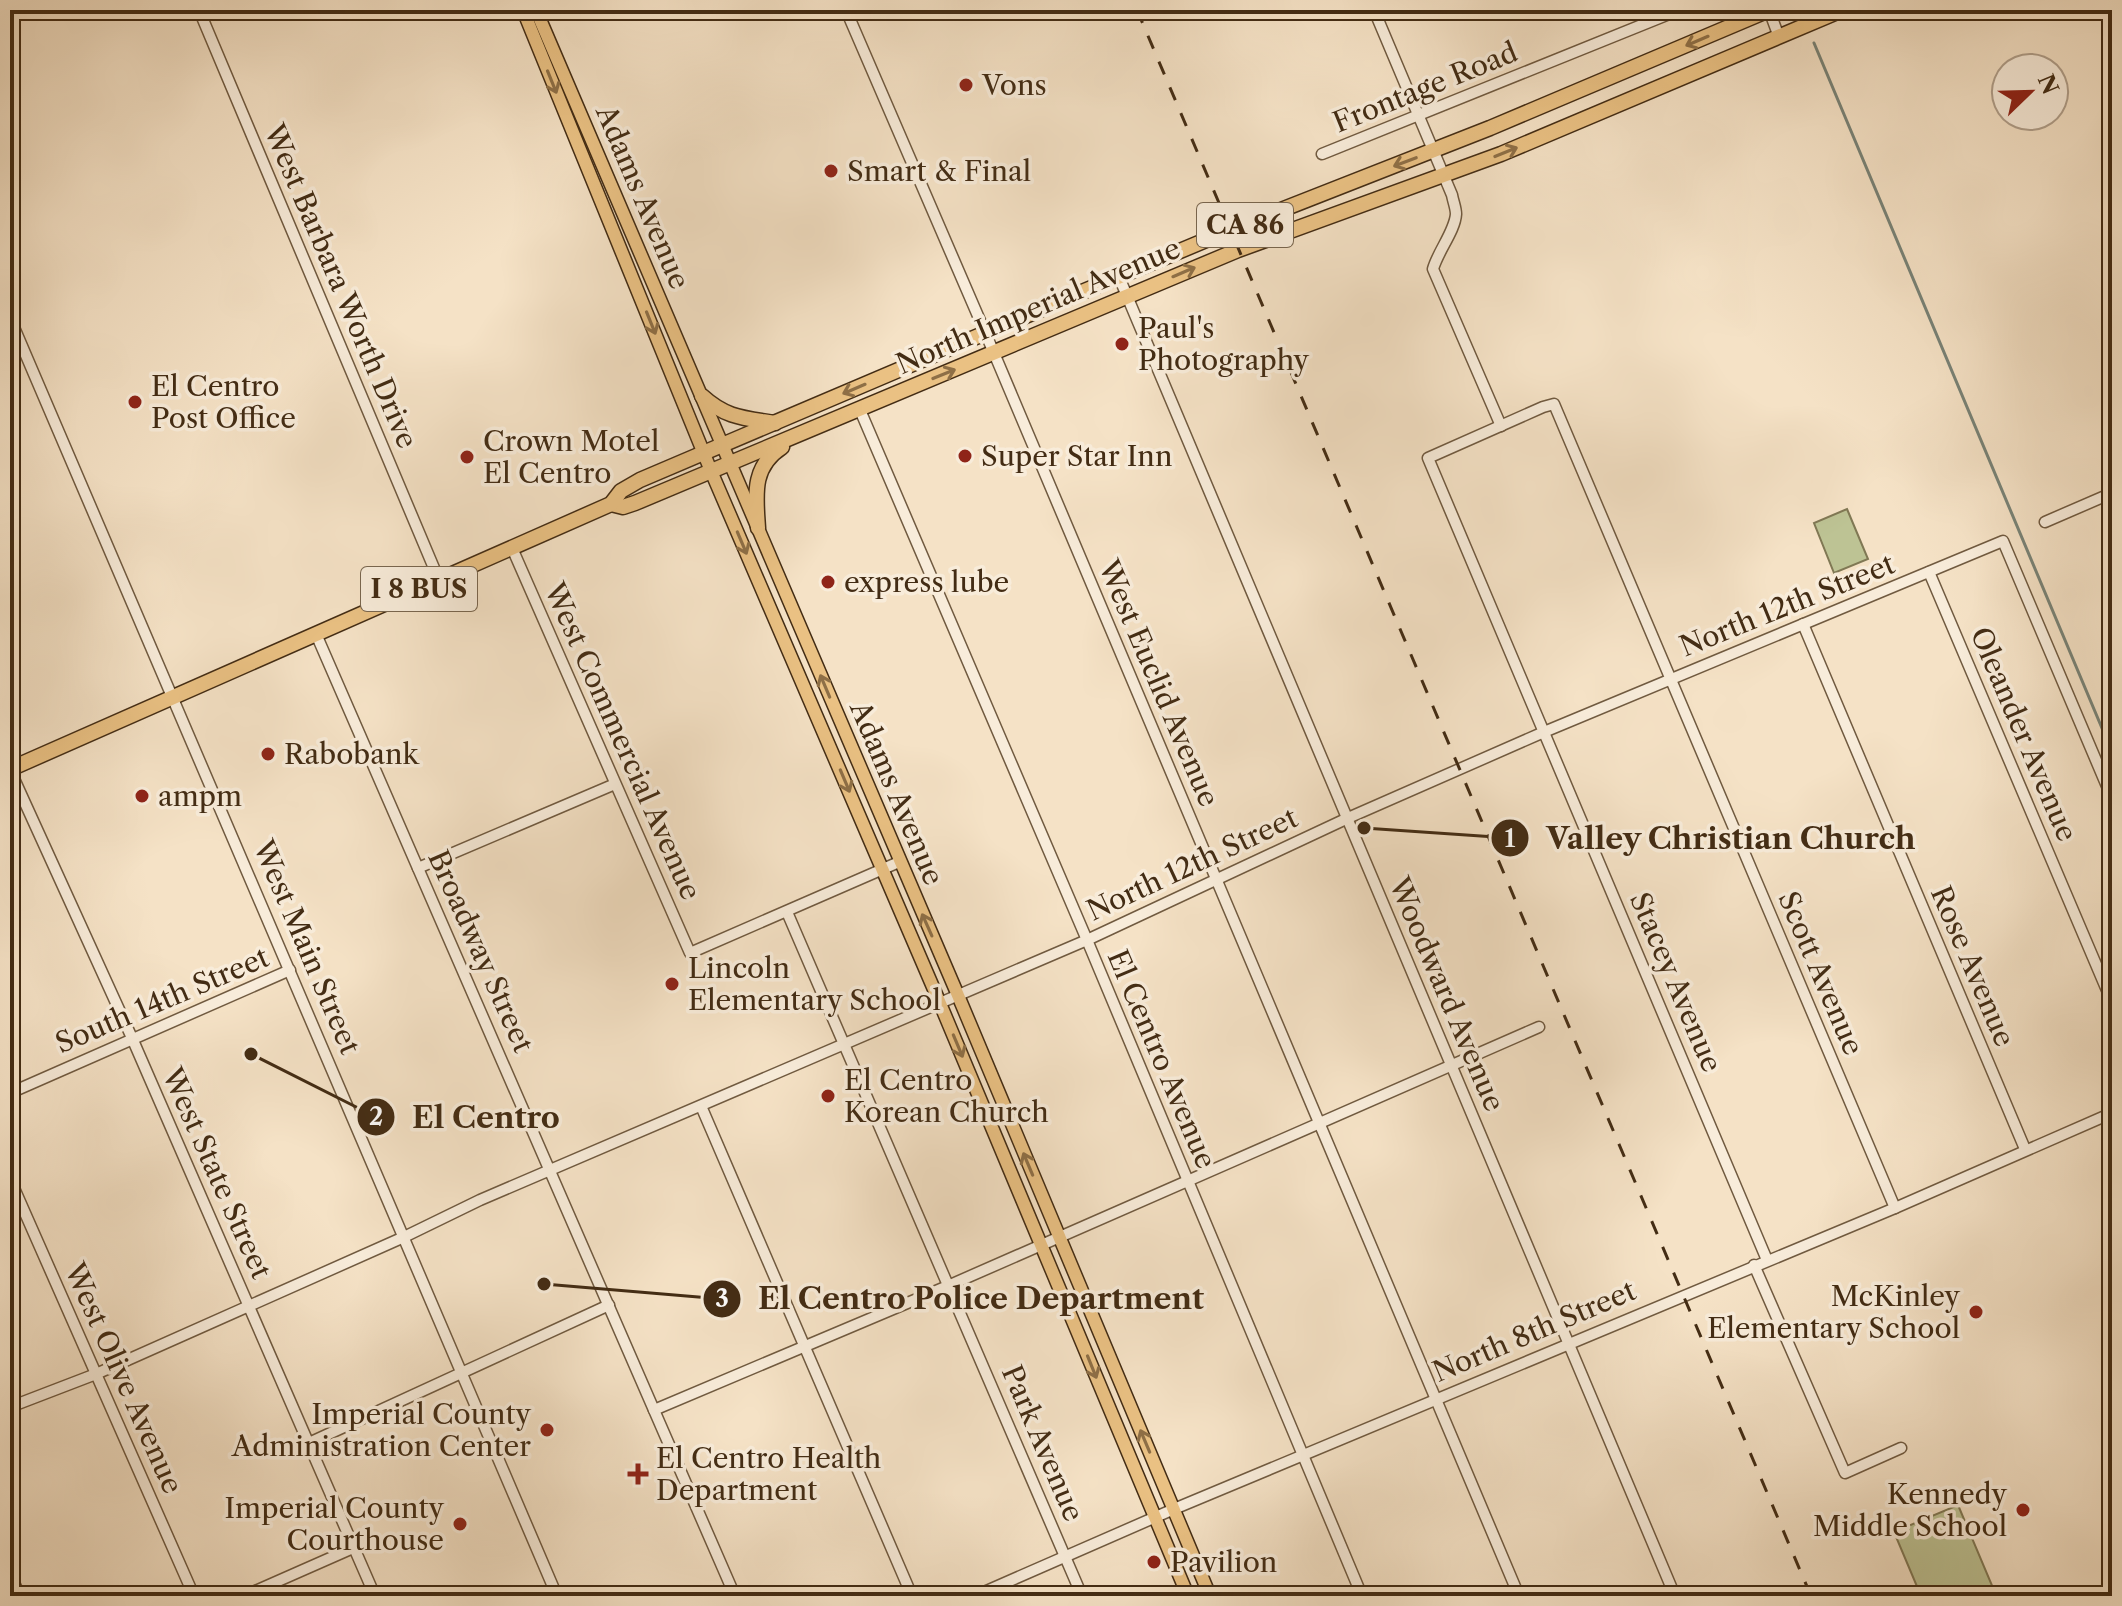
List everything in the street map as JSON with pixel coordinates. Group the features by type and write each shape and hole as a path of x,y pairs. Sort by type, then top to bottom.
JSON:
{"highway":[{"name":"North Imperial Avenue","path":"173,697 611,504 621,491 704,453 1230,230 1433,151 1769,10"},
{"name":"North Imperial Avenue","path":"611,504 623,507 1238,250 1501,154 1842,10"},
{"path":"702,396 729,415 776,423"},
{"name":"CA 86","path":"758,528 755,491 762,466 772,453 821,426"},
{"name":"I 8 BUS","path":"10,770 173,697"}],"main road":[{"name":"Adams Avenue","path":"523,10 711,471 939,1001 1188,1596"},
{"name":"Adams Avenue","path":"536,10 957,993 1210,1596"},
{"path":"601,201 616,195"},
{"path":"608,220 617,224 624,235 646,284 658,292"}],"street":[{"name":"West Barbara Worth Drive","path":"199,10 439,580"},
{"name":"West Euclid Avenue","path":"846,10 1519,1596"},
{"path":"1374,10 1452,195 1456,216 1433,269 1501,426"},
{"name":"Frontage Road","path":"1322,154 1679,10"},
{"path":"1769,10 1779,37"},
{"name":"Woodward Avenue","path":"1119,277 1675,1596"},
{"name":"West Main Street","path":"10,318 557,1596"},
{"name":"Scott Avenue","path":"1501,426 1554,404 1895,1208"},
{"name":"El Centro Avenue","path":"860,410 1087,940 1362,1596"},
{"name":"Stacey Avenue","path":"1501,426 1428,458 1767,1260"},
{"path":"2045,522 2112,493"},
{"name":"North 12th Street","path":"10,1407 96,1374 480,1200 957,993 1087,940 1216,878 1544,732 2003,541 2112,798"},
{"name":"West Commercial Avenue","path":"512,548 690,953 787,912"},
{"name":"Oleander Avenue","path":"1929,572 2112,1002"},
{"name":"Rose Avenue","path":"1803,624 2025,1149"},
{"name":"Broadway Street","path":"316,634 735,1596"},
{"name":"West State Street","path":"10,770 132,1038 375,1596"},
{"path":"418,868 615,784"},
{"path":"787,912 899,862"},
{"name":"Park Avenue","path":"787,912 1082,1596"},
{"name":"South 14th Street","path":"10,1093 290,970"},
{"path":"654,1410 950,1285 1539,1027"},
{"path":"701,1106 912,1596"},
{"name":"North 8th Street","path":"975,1596 1174,1509 1895,1208 2112,1113"},
{"name":"West Olive Avenue","path":"10,1179 194,1596"},
{"path":"1754,1265 1845,1473 1901,1448"},
{"path":"309,1443 609,1305"},
{"path":"244,1596 353,1548"},
{"path":"10,1574 20,1596"}],"green space":[{"path":"1847,509 1868,559 1834,573 1814,523"},
{"path":"1958,1505 1996,1595 1921,1596 1894,1532"}],"waterway":[{"path":"1814,43 2112,752"}],"railway":[{"path":"1137,10 1811,1596"}],"place":[{"name":"Vons","path":"966,85"},
{"name":"Smart & Final","path":"831,171"},
{"name":"Paul's Photography","path":"1122,344"},
{"name":"El Centro Post Office","path":"135,402"},
{"name":"Super Star Inn","path":"965,456"},
{"name":"Crown Motel El Centro","path":"467,457"},
{"name":"express lube","path":"828,582"},
{"name":"Rabobank","path":"268,754"},
{"name":"ampm","path":"142,796"},
{"name":"Valley Christian Church","path":"1364,828"},
{"name":"Lincoln Elementary School","path":"672,984"},
{"name":"El Centro","path":"251,1054"},
{"name":"El Centro Korean Church","path":"828,1096"},
{"name":"El Centro Police Department","path":"544,1284"},
{"name":"McKinley Elementary School","path":"1976,1312"},
{"name":"Imperial County Administration Center","path":"547,1430"},
{"name":"El Centro Health Department","path":"638,1474"},
{"name":"Kennedy Middle School","path":"2023,1510"},
{"name":"Imperial County Courthouse","path":"460,1524"},
{"name":"Pavilion","path":"1154,1562"}]}
